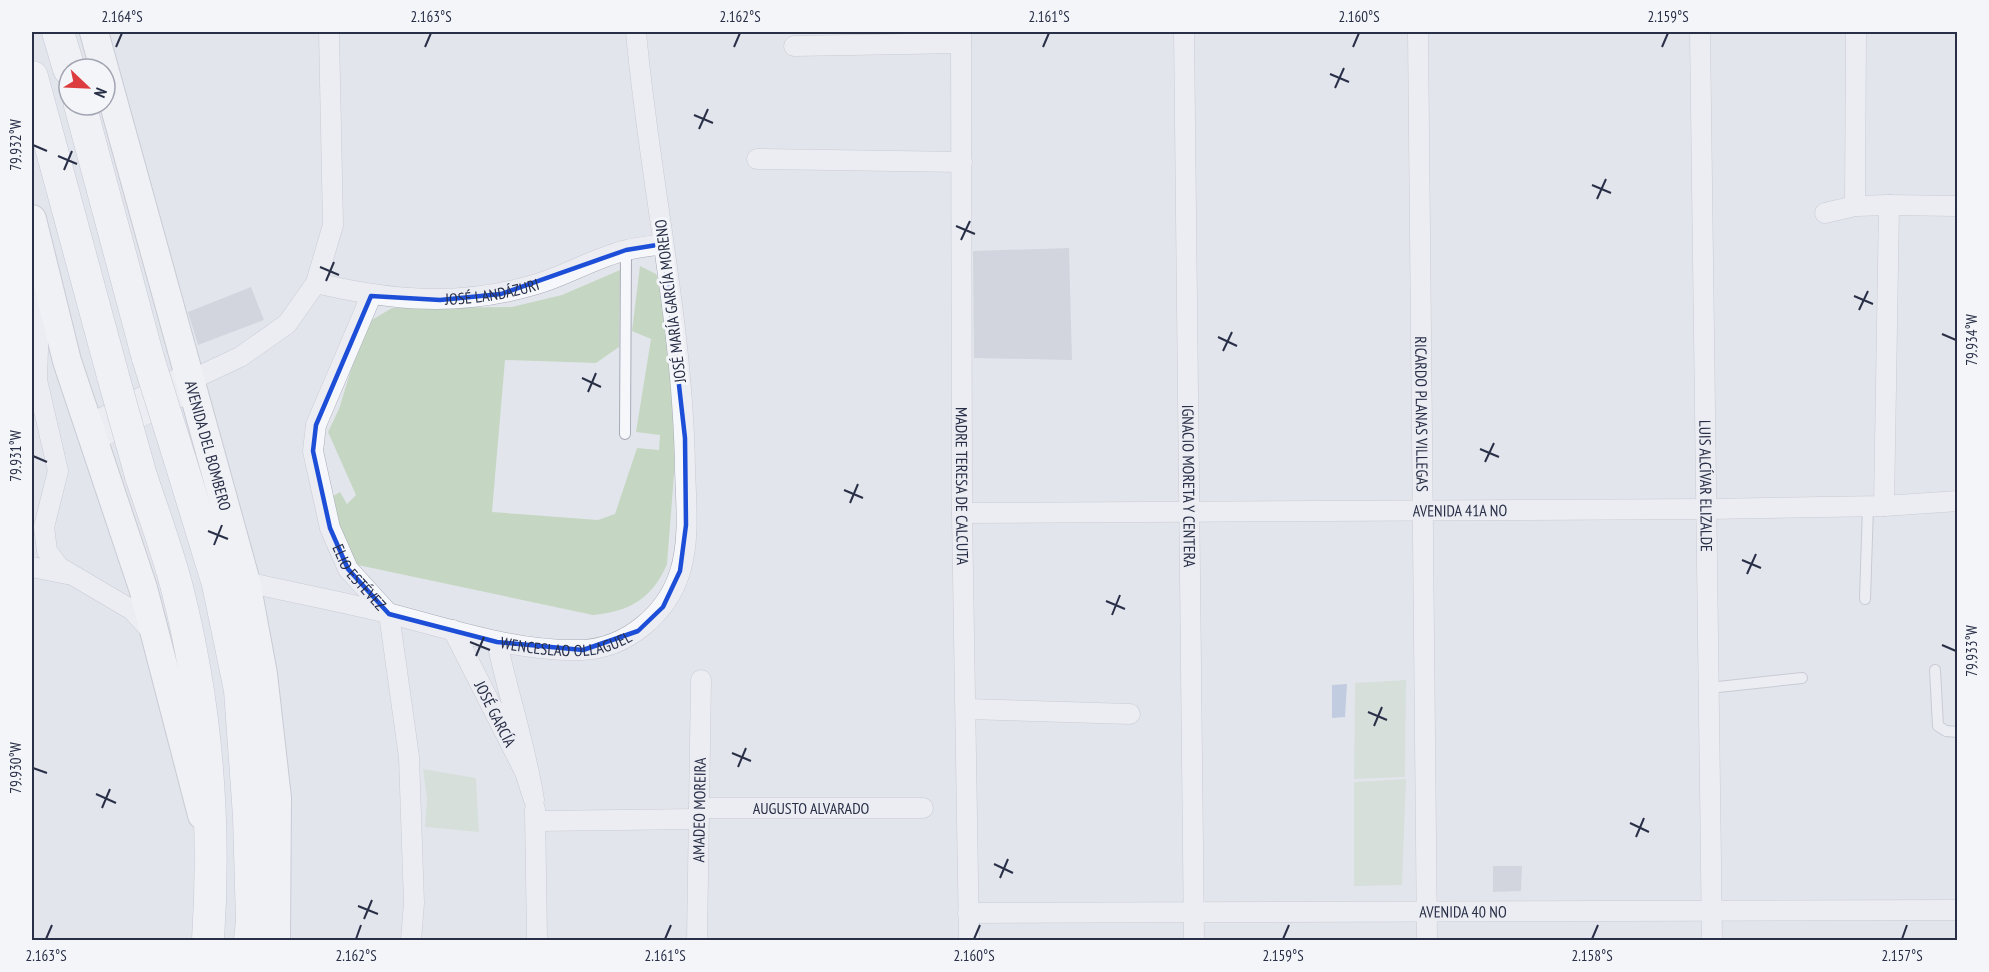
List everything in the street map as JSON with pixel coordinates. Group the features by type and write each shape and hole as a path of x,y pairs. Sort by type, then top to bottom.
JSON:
{"main road":[{"path":"58,32 65,57"},
{"name":"AVENIDA DEL BOMBERO","path":"94,32 246,582 263,674 277,798 276,940"},
{"path":"32,77 141,476 175,583 192,661 204,731 211,849 208,940"},
{"name":"AVENIDA DEL BOMBERO","path":"83,117 148,358 218,584 240,690 249,816 252,921 250,940"},
{"path":"32,219 67,361 128,539 157,637 211,849"}],"street":[{"path":"91,433 183,395 191,380 240,357 287,324 316,283 333,225 329,32"},
{"name":"JOSÉ MARÍA GARCÍA MORENO","path":"636,32 673,305 685,438 686,525 680,571"},
{"name":"IGNACIO MORETA Y CENTERA","path":"1184,32 1194,940"},
{"name":"RICARDO PLANAS VILLEGAS","path":"1418,32 1427,940"},
{"name":"LUIS ALCÍVAR ELIZALDE","path":"1700,32 1712,940"},
{"path":"1855,206 1856,32"},
{"path":"794,46 961,37"},
{"name":"MADRE TERESA DE CALCUTA","path":"961,37 962,513 969,940"},
{"path":"757,159 962,162"},
{"path":"1876,506 1889,205"},
{"path":"1825,213 1855,206 1958,206"},
{"name":"JOSÉ LANDÁZURI","path":"316,283 371,296 440,300 501,294 539,284 626,250 663,244"},
{"path":"40,254 37,380 44,416 58,464 44,527 47,551 59,567 132,610 157,637"},
{"name":"ELIO ESTÉVEZ","path":"371,296 316,425 313,451 330,528 348,568 389,614 409,757 414,903 411,940"},
{"path":"32,523 51,497"},
{"name":"AVENIDA 41A NO","path":"962,513 1707,509 1876,506 1958,501"},
{"path":"32,567 72,575"},
{"name":"WENCESLAO OLLAGUEL","path":"246,582 389,614 497,642 583,650 614,643 638,631 663,607 680,571"},
{"name":"JOSÉ GARCÍA","path":"453,630 525,772 534,800"},
{"name":"JOSÉ GARCÍA","path":"497,642 511,708 529,768 537,821 537,940"},
{"name":"AMADEO MOREIRA","path":"697,940 700,680"},
{"path":"967,709 1130,714"},
{"name":"AUGUSTO ALVARADO","path":"537,821 923,808"},
{"name":"AVENIDA 40 NO","path":"968,913 1958,910"}],"lane":[{"path":"625,434 626,250"},
{"path":"1865,599 1876,506"},
{"path":"1935,670 1938,726 1946,731 1958,732"},
{"path":"1709,688 1802,678"}],"highlighted area":[{"path":"663,244 685,438 686,525 680,571 663,607 638,631 583,650 497,642 389,614 348,569 330,528 313,451 316,425 371,296 440,300 501,294 626,250"}],"green space":[{"path":"640,266 656,274 666,297 678,424 667,564 655,586 629,607 593,615 353,564 335,524 330,498 340,492 347,504 356,495 328,432 339,409 365,324 392,308 512,307 562,295 620,270 619,347 596,363 505,360 492,512 598,520 615,514 637,448 659,450 660,435 636,432 651,339 632,331"},
{"path":"1406,680 1405,777 1354,779 1355,683"},
{"path":"423,769 476,778 479,832 425,827 427,798"},
{"path":"1406,779 1402,885 1354,886 1354,782"}],"water":[{"path":"1347,684 1345,717 1332,718 1332,685"}],"building":[{"path":"1069,248 1072,360 974,358 973,251"},
{"path":"251,287 264,320 198,345 188,312"},
{"path":"1493,866 1522,866 1521,891 1493,892"}]}
